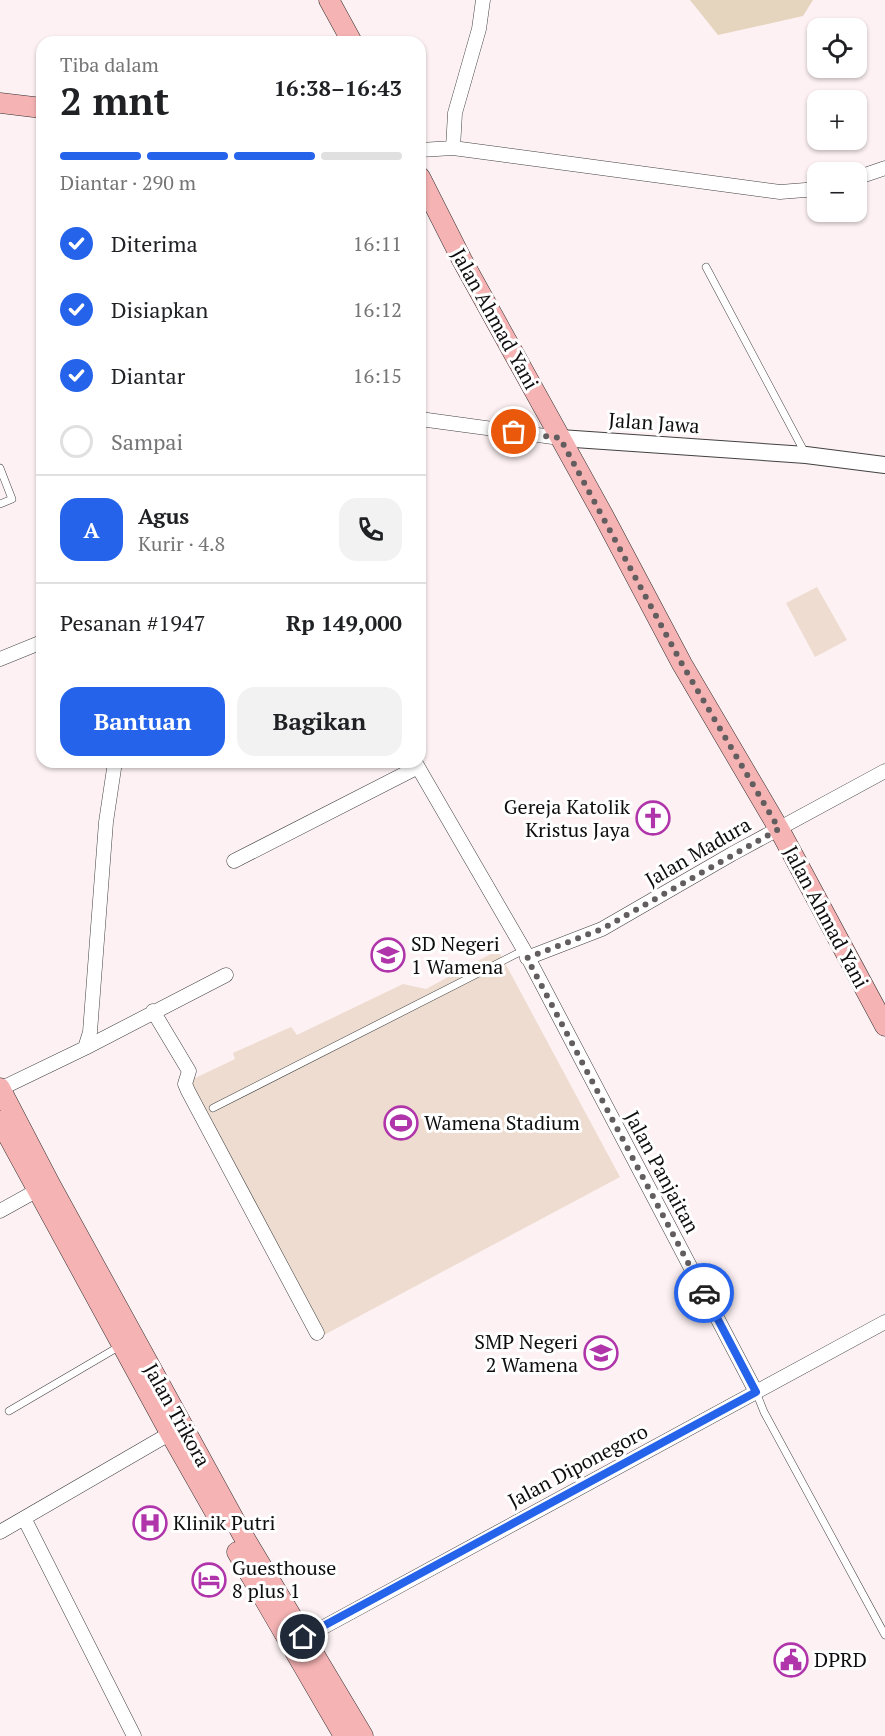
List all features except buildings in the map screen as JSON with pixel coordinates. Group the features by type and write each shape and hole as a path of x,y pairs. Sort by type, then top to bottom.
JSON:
{"main road":[{"path":"329,0 349,36"},
{"path":"0,103 36,107"},
{"name":"Jalan Ahmad Yani","path":"426,189 462,260 682,664 779,829 885,1026"},
{"name":"Jalan Trikora","path":"0,1088 44,1187 176,1429 351,1734"},
{"name":"Jalan Trikora","path":"0,1121 44,1187"}],"street":[{"path":"453,148 455,113 479,30 483,0"},
{"path":"426,150 453,148 780,192 807,190"},
{"path":"867,174 885,168"},
{"name":"Jalan Jawa","path":"426,420 560,438 806,455 885,465"},
{"path":"0,659 36,644"},
{"path":"85,1048 91,1021 106,822 114,768"},
{"path":"234,861 411,768"},
{"name":"Jalan Panjaitan","path":"419,768 525,954 756,1392"},
{"name":"Jalan Madura","path":"525,954 602,929 885,771"},
{"path":"0,1088 85,1048 226,975"},
{"path":"153,1011 189,1071 185,1084 188,1091 317,1333"},
{"path":"0,1211 44,1187"},
{"name":"Jalan Diponegoro","path":"297,1641 885,1322"},
{"path":"0,1532 176,1429"},
{"path":"24,1518 134,1736"}],"lane":[{"path":"706,267 806,455"},
{"path":"0,468 12,499 0,504"},
{"path":"213,1108 525,954"},
{"path":"9,1411 128,1341"},
{"name":"Jalan Panjaitan","path":"756,1392 764,1412 885,1635"}],"shaded area":[{"path":"690,0 813,0 803,16 718,35"},
{"path":"817,587 847,640 815,657 786,603"},
{"name":"Wamena Stadium","path":"498,950 620,1177 324,1335 189,1081 235,1059 233,1053 291,1027 297,1035 403,984 426,989"}],"way so far":[{"path":"514,432 560,438 682,664 779,829 602,929 527,958 704,1293"}],"place":[{"name":"Gereja Katolik Kristus Jaya","path":"653,818"},
{"name":"SD Negeri 1 Wamena","path":"388,955"},
{"name":"Wamena Stadium","path":"401,1123"},
{"name":"SMP Negeri 2 Wamena","path":"601,1353"},
{"name":"Klinik Putri","path":"150,1523"},
{"name":"Guesthouse 8 plus 1","path":"209,1580"},
{"name":"DPRD","path":"791,1660"}],"route":[{"path":"303,1637 756,1392 704,1293"}]}
